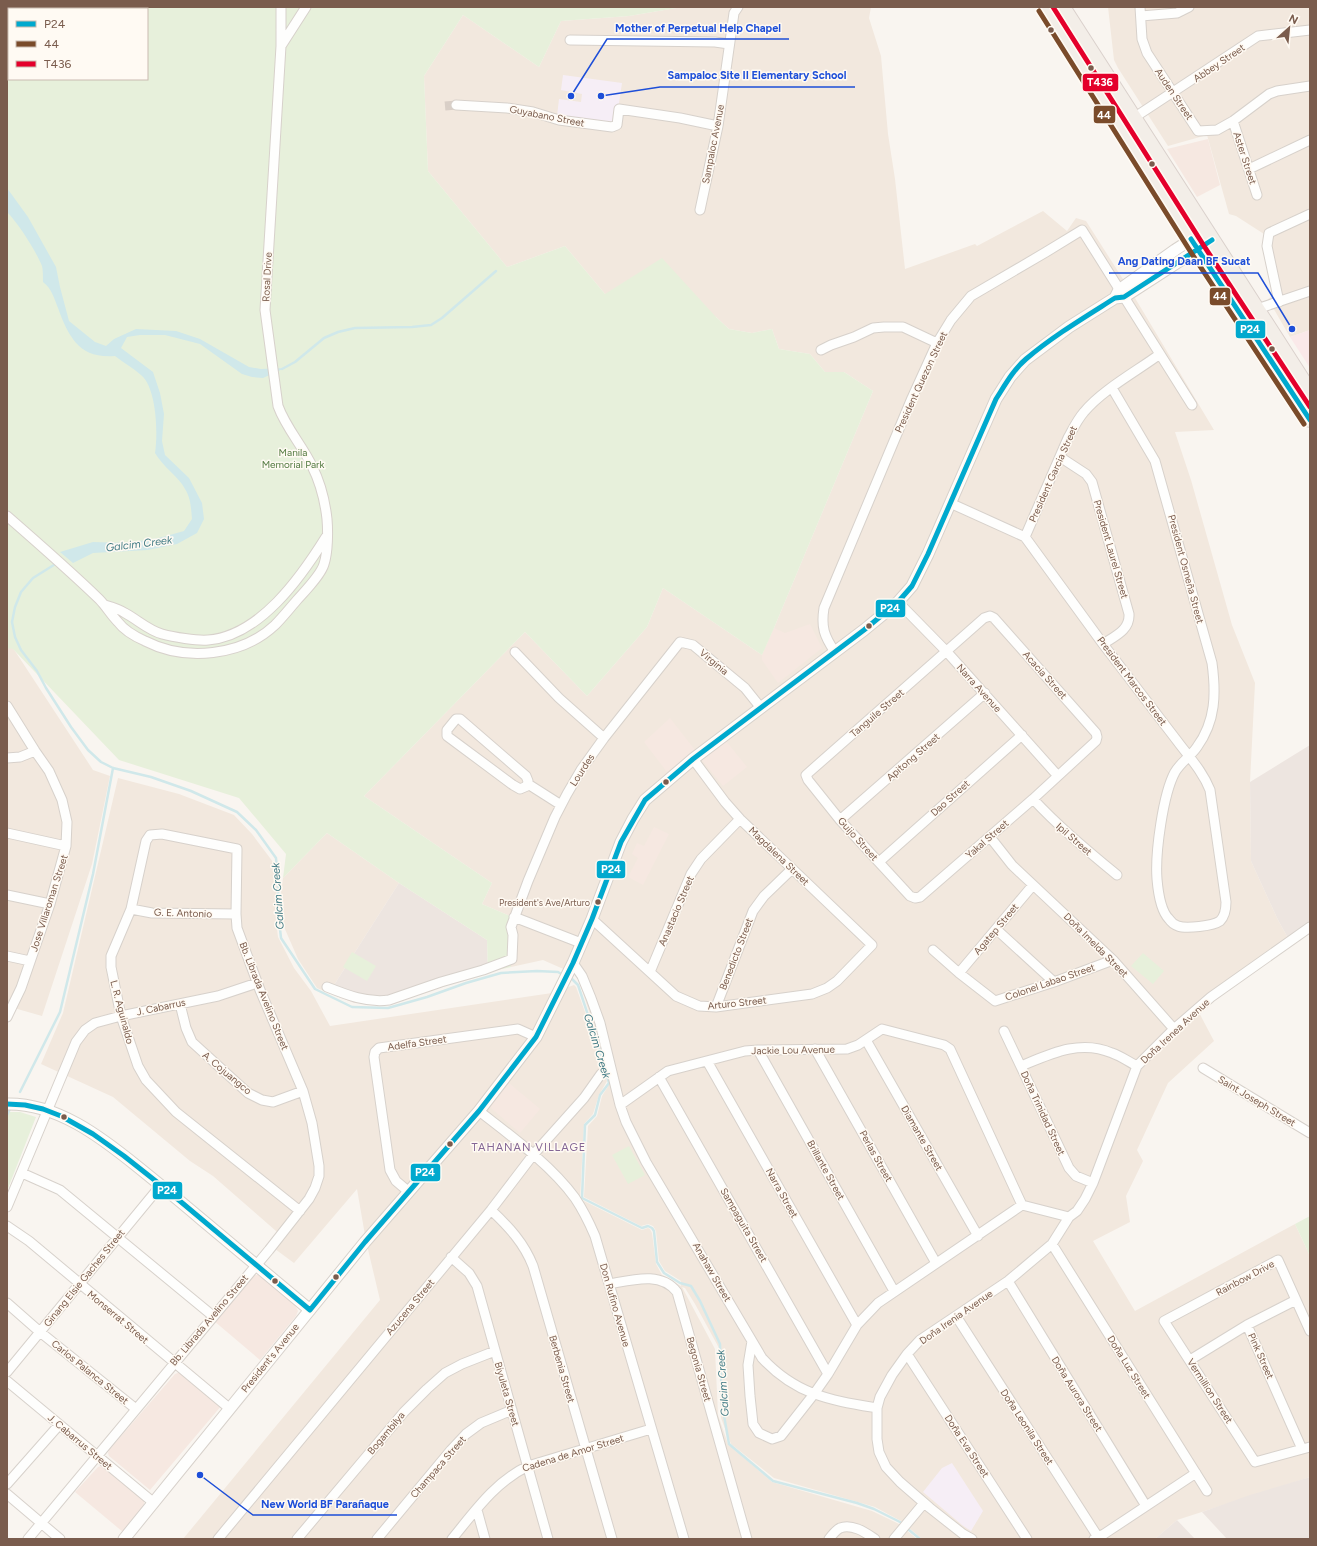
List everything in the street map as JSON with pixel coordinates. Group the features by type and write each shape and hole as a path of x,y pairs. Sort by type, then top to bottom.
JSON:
{"main road":[{"path":"1045,7 1194,245 1310,420"},
{"path":"1063,7 1310,391"}],"street":[{"path":"281,11 287,7"},
{"path":"281,46 306,7"},
{"name":"Sampaloc Avenue","path":"700,210 718,126 734,13 738,7"},
{"path":"1140,11 1177,13 1189,7"},
{"name":"Rosal Drive","path":"281,11 281,46 265,310 266,327 271,349 278,406 283,418 312,466 322,490 327,517 327,536 322,553"},
{"name":"Auden Street","path":"1140,11 1142,39 1147,53 1198,131 1217,130 1233,121 1269,94 1277,91 1310,86"},
{"name":"Abbey Street","path":"1135,117 1173,94 1258,36 1310,30"},
{"path":"570,40 715,42 729,44"},
{"name":"Guyabano Street","path":"456,105 507,108 533,112 559,120 612,127 618,122 619,109 680,118 718,126"},
{"name":"Aster Street","path":"1233,121 1257,195"},
{"path":"1249,169 1310,140"},
{"path":"1278,302 1267,246 1269,233 1310,214"},
{"name":"President Quezon Street","path":"834,652 826,638 822,623 824,608 909,405 937,343 951,320 971,296 1082,230 1120,295 1192,405"},
{"name":"President's Avenue","path":"124,1539 365,1242 479,1111 536,1037 562,987 592,919 621,842 645,800 693,759 864,630 898,602 912,586 921,570 996,398 1010,377 1025,360 1041,346 1209,235"},
{"path":"1257,309 1310,292"},
{"path":"821,350 873,328 884,327 903,327 937,343"},
{"name":"President Garcia Street","path":"1025,537 1075,424 1094,402 1160,354"},
{"name":"President Osmeña Street","path":"1112,388 1155,461 1212,663 1215,697 1209,727 1196,749 1188,755 1176,771 1171,781 1160,831 1157,879 1161,900 1167,918 1173,923"},
{"name":"President Laurel Street","path":"1060,456 1086,474 1092,482 1129,614 1129,621 1125,629 1103,644"},
{"path":"950,504 1025,537"},
{"path":"7,516 72,573 105,605 119,623 143,641 180,652 207,653 241,647 259,637 275,625 321,570 324,564 322,553"},
{"name":"President Marcos Street","path":"1025,537 1103,644 1205,778 1210,790 1226,909 1220,921 1213,924 1186,928 1173,923"},
{"path":"105,605 124,612 145,626 162,634 208,640 234,633 264,615 322,553"},
{"name":"Narra Avenue","path":"898,602 947,652 1058,776"},
{"name":"Acacia Street","path":"947,652 984,618 990,616 994,618 1096,733 1096,741 1058,776"},
{"name":"Virginia","path":"680,642 693,645 745,688 761,708"},
{"name":"Lourdes","path":"327,987 356,998 380,1001 389,1000 512,959 511,927 514,917 561,805 580,770 680,642"},
{"path":"515,652 559,698 604,738"},
{"name":"Tanguile Street","path":"806,775 947,652"},
{"name":"Apitong Street","path":"840,820 985,694"},
{"name":"Jose Villaroman Street","path":"7,706 49,771 62,800 67,822 66,846 50,904 21,988 7,1016"},
{"path":"528,784 519,789 499,776 447,736 450,726 456,719 460,719 526,776 528,784 561,805"},
{"name":"Dao Street","path":"879,862 1022,735"},
{"path":"7,758 20,757 35,751"},
{"name":"Magdalena Street","path":"693,759 725,802 740,819 872,945"},
{"name":"Guijo Street","path":"806,775 808,780 840,820 910,896 915,898"},
{"name":"Yakal Street","path":"915,898 920,898 1033,800 1058,776"},
{"name":"Ipil Street","path":"1033,800 1062,829 1117,875"},
{"name":"Anastacio Street","path":"650,972 691,874 701,859 740,819"},
{"path":"7,833 66,846"},
{"name":"L. R. Aguinaldo","path":"237,849 162,834 150,835 146,840 131,909 111,956 111,967 121,1016 138,1066 146,1080 176,1112 300,1211"},
{"name":"Doña Imelda Street","path":"990,837 1012,865 1113,960 1174,1029"},
{"name":"Bb. Librada Avelino Street","path":"28,1539 300,1211 315,1188 319,1176 319,1166 312,1123 303,1091 257,983 237,928 237,849"},
{"name":"Benedicto Street","path":"716,1007 753,910 764,896 792,869"},
{"name":"Agatep Street","path":"959,973 1033,885"},
{"path":"7,895 50,904"},
{"name":"G. E. Antonio","path":"131,909 152,913 236,914"},
{"path":"514,917 581,943"},
{"name":"Arturo Street","path":"592,919 676,996 684,1001 699,1006 716,1007 812,994 827,988 837,981 872,945"},
{"name":"Doña Irenea Avenue","path":"1069,1217 1077,1211 1093,1184 1137,1066 1174,1029 1211,997 1310,927"},
{"path":"996,930 1054,982"},
{"name":"Colonel Labao Street","path":"934,950 959,973 995,1001 1054,982 1113,960"},
{"path":"7,956 30,961"},
{"path":"571,967 591,998 600,1023 620,1105"},
{"name":"J. Cabarrus","path":"48,1111 76,1042 85,1030 95,1023 121,1016 218,996 257,983"},
{"name":"A. Cojuangco","path":"180,1004 186,1028 192,1042 248,1093 262,1100 273,1102 303,1091"},
{"name":"Adelfa Street","path":"409,1192 396,1181 390,1170 374,1057 375,1052 379,1048 518,1029 536,1037"},
{"name":"Jackie Lou Avenue","path":"620,1105 668,1071 745,1051 847,1048 858,1045 882,1029 944,1045 950,1049 1022,1206"},
{"name":"Doña Trinidad Street","path":"1004,1031 1069,1168 1076,1176 1093,1184"},
{"name":"Diamante Street","path":"866,1040 978,1236"},
{"path":"1021,1066 1056,1052 1073,1048 1092,1048 1112,1052 1137,1066"},
{"name":"Brillante Street","path":"758,1050 894,1291"},
{"name":"Perlas Street","path":"815,1050 936,1263"},
{"name":"Narra Street","path":"707,1061 857,1325"},
{"name":"Saint Joseph Street","path":"1204,1068 1310,1133"},
{"name":"Azucena Street","path":"218,1539 451,1256 491,1210 533,1155 584,1098 601,1074"},
{"name":"Sampaguita Street","path":"660,1077 828,1374"},
{"path":"7,1104 17,1104 48,1111 82,1126 101,1138 161,1185 310,1310"},
{"name":"Anahaw Street","path":"620,1105 626,1122 646,1162 762,1358 773,1370 789,1381 814,1394 840,1402 877,1408"},
{"path":"7,1207 48,1111"},
{"name":"Don Rufino Avenue","path":"479,1111 533,1155 558,1178 584,1212 595,1236 684,1539"},
{"path":"22,1172 60,1190 213,1316"},
{"name":"Ginang Elsie Gaches Street","path":"7,1372 161,1185"},
{"path":"752,1341 748,1365 753,1424 759,1433 772,1439 781,1436 814,1394 828,1374 857,1325 878,1303 894,1291 1022,1206 1069,1217"},
{"name":"Berbenia Street","path":"491,1210 519,1240 528,1253 533,1266 612,1539"},
{"name":"Doña Irenia Avenue","path":"972,1539 948,1524 900,1482 886,1467 879,1452 877,1439 877,1408 886,1385 907,1354 920,1340 1008,1281 1052,1244 1069,1217"},
{"name":"Monserrat Street","path":"7,1226 21,1235 229,1408"},
{"name":"Doña Luz Street","path":"1052,1244 1206,1491"},
{"name":"Biyuleta Street","path":"451,1256 469,1273 477,1286 548,1539"},
{"name":"Rainbow Drive","path":"1164,1321 1278,1260 1310,1331"},
{"name":"Begonia Street","path":"609,1284 638,1278 653,1278 666,1282 677,1292 747,1539"},
{"name":"Doña Aurora Street","path":"1008,1281 1146,1506"},
{"path":"1247,1325 1296,1300"},
{"name":"Carlos Palanca Street","path":"7,1303 40,1332 136,1409"},
{"name":"Doña Leonila Street","path":"956,1316 1096,1538"},
{"name":"Vermillion Street","path":"1164,1321 1255,1462 1306,1448"},
{"name":"Pink Street","path":"1190,1360 1247,1325 1306,1448"},
{"name":"Bogambilya","path":"297,1539 404,1412 427,1389 445,1373 495,1351"},
{"name":"Doña Eva Street","path":"907,1354 1027,1539"},
{"name":"J. Cabarrus Street","path":"7,1381 154,1503"},
{"name":"Champaca Street","path":"377,1539 466,1434 481,1423 512,1410"},
{"path":"7,1484 59,1425"},
{"name":"Cadena de Amor Street","path":"452,1539 498,1485 514,1473 528,1466 652,1430"},
{"path":"1096,1538 1196,1473"},
{"path":"7,1494 60,1539"},
{"path":"894,1539 924,1503"},
{"path":"477,1510 485,1539"},
{"path":"829,1539 839,1528 845,1527 859,1529 875,1539"}],"shaded area":[{"path":"682,7 871,7 869,18 881,56 888,134 895,179 905,269 975,244 977,246 1043,211 1067,231 1076,218 1086,221 1135,298 1214,430 1175,432 1191,480 1232,625 1255,683 1250,782 1251,861 1278,920 1288,938 1195,1005 1214,1041 1168,1083 1137,1150 1143,1161 1126,1196 1130,1222 1093,1241 1135,1311 1295,1224 1310,1256 1310,1477 1177,1520 1155,1539 922,1539 901,1521 875,1507 774,1478 731,1444 721,1418 719,1348 695,1304 685,1288 682,1287 715,1349 718,1415 728,1444 772,1482 872,1511 899,1524 917,1539 183,1539 380,1300 366,1241 357,1189 294,1263 275,1249 284,1238 213,1176 190,1161 113,1097 41,1064 63,1013 118,778 179,794 234,815 252,834 273,862 277,882 275,912 278,937 294,968 311,991 330,1026 552,993 574,985 593,1034 607,1081 599,1095 593,1114 584,1124 580,1199 642,1230 648,1228 650,1229 652,1233 656,1264 662,1275 681,1286 681,1281 665,1271 659,1261 656,1231 653,1226 648,1224 641,1226 584,1197 588,1126 597,1116 602,1096 610,1083 603,1054 577,975 543,960 511,967 510,916 482,904 492,883 364,796 525,632 587,696 647,627 663,588 762,655 873,391 844,372 825,372 810,354 779,349 772,329 752,333 729,329 716,317 605,294 565,246 507,267 428,171 424,76 463,15 539,67 561,21 629,16"},
{"path":"1108,7 1310,7 1310,330 1290,337 1268,299 1274,295 1263,245 1264,234 1236,216 1229,214 1207,135 1168,146 1118,68 1114,60"},
{"path":"563,75 622,83 616,123 557,116 559,99 581,102 582,94 561,90"},
{"path":"1208,139 1220,185 1197,197 1167,149"},
{"path":"1310,330 1310,368 1290,337"},
{"path":"810,624 822,648 778,683 762,660 762,655 774,628 785,633"},
{"path":"7,648 13,648 93,770 110,776 92,864 42,1016 7,1006"},
{"path":"670,718 695,750 667,772 644,742"},
{"path":"726,741 747,767 723,786 702,760"},
{"path":"1310,745 1310,923 1288,938 1278,920 1251,861 1250,782"},
{"path":"654,827 669,834 643,885 628,877 638,858 632,854 637,843 644,846"},
{"path":"327,833 399,883 329,993 317,988 298,959 281,920 279,908 283,878"},
{"path":"399,883 487,940 488,972 409,996 354,1003 329,993"},
{"path":"509,1083 540,1109 520,1133 492,1109 490,1105"},
{"path":"254,1275 259,1275 295,1305 298,1311 296,1316 260,1360 214,1321"},
{"path":"180,1372 222,1405 150,1490 109,1456 108,1453 175,1374"},
{"path":"952,1463 983,1511 971,1531 923,1492 942,1468"},
{"path":"98,1467 106,1467 144,1500 144,1507 123,1532 75,1492"},
{"path":"1310,1477 1310,1539 1227,1539 1202,1512 1250,1495"},
{"path":"1177,1520 1195,1539 1155,1539"}],"green space":[{"name":"Manila Memorial Park","path":"7,7 682,7 629,16 561,21 539,67 463,15 424,76 428,171 507,267 565,246 605,294 662,258 716,317 729,329 752,333 772,329 779,349 810,354 825,372 844,372 873,391 762,655 663,588 647,627 587,696 525,632 364,796 492,883 482,904 510,916 511,967 488,972 487,940 399,883 327,833 283,878 286,854 239,798 119,760 13,649 7,648"},
{"path":"352,952 376,966 367,981 343,967"},
{"path":"1143,953 1164,971 1153,984 1131,966"},
{"path":"7,1112 20,1112 36,1117 7,1191"},
{"path":"629,1146 645,1175 628,1184 612,1155"},
{"path":"1310,1216 1310,1256 1295,1224"}],"water":[{"path":"7,188 28,217 56,267 69,321 95,342 106,346 114,339 136,329 176,331 200,339 249,367 261,369 285,368 263,378 252,377 242,374 200,344 165,335 140,335 127,337 121,348 153,372 160,393 164,414 162,441 165,455 189,478 202,503 204,519 197,533 177,544 148,550 93,553 73,563 60,552 93,542 126,543 159,538 184,531 192,519 190,504 187,492 155,453 155,412 150,390 146,381 138,372 115,356 93,354 84,350 72,337 62,319 49,288 43,282 42,268 39,260 21,230 7,212"}],"waterway":[{"path":"282,369 295,362 324,338 338,332 355,328 412,327 431,325 442,318 496,271"},
{"name":"Galcim Creek","path":"57,563 33,578 21,592 15,607 12,622 15,637 21,650 37,671 71,727 88,750 101,762 113,768 151,777 191,791 237,812 256,830 276,858 278,911 281,938 315,989 352,1007 388,1008 501,973 537,971 558,972 563,975"},
{"name":"Galcim Creek","path":"20,1092 60,1012 93,874 113,768"},
{"name":"Galcim Creek","path":"570,977 578,985 609,1083 600,1095 595,1115 585,1125 582,1198 642,1228 648,1226 652,1228 654,1231 657,1262 664,1273 680,1283 691,1286 700,1301 720,1344 722,1404 729,1444 773,1481 857,1503 874,1509 902,1523"},
{"name":"Galcim Creek","path":"7,1115 10,1109"},
{"name":"Galcim Creek","path":"909,1530 920,1539"}],"tunnel":[{"path":"445,106 456,105"}],"transit line":[{"name":"T436","path":"1053,7 1204,246 1310,407"},
{"name":"44","path":"1039,11 1192,254 1304,424"},
{"name":"P24","path":"1191,239 1310,420"},
{"name":"P24","path":"310,1310 365,1242 479,1111 536,1037 573,963 592,919 621,842 645,800 693,759 864,630 898,602 912,586 928,554 996,399 1021,363 1047,342 1115,298 1124,297 1212,240"},
{"name":"P24","path":"7,1104 25,1105 43,1109 61,1116 93,1134 162,1186 310,1310"}],"place":[{"name":"Mother of Perpetual Help Chapel","path":"571,96"},
{"name":"Sampaloc Site II Elementary School","path":"601,96"},
{"name":"Ang Dating Daan BF Sucat","path":"1292,329"},
{"name":"President's Ave/Arturo","path":"598,902"},
{"name":"New World BF Parañaque","path":"200,1475"}],"district":[{"name":"TAHANAN VILLAGE","path":"529,1147"}]}
